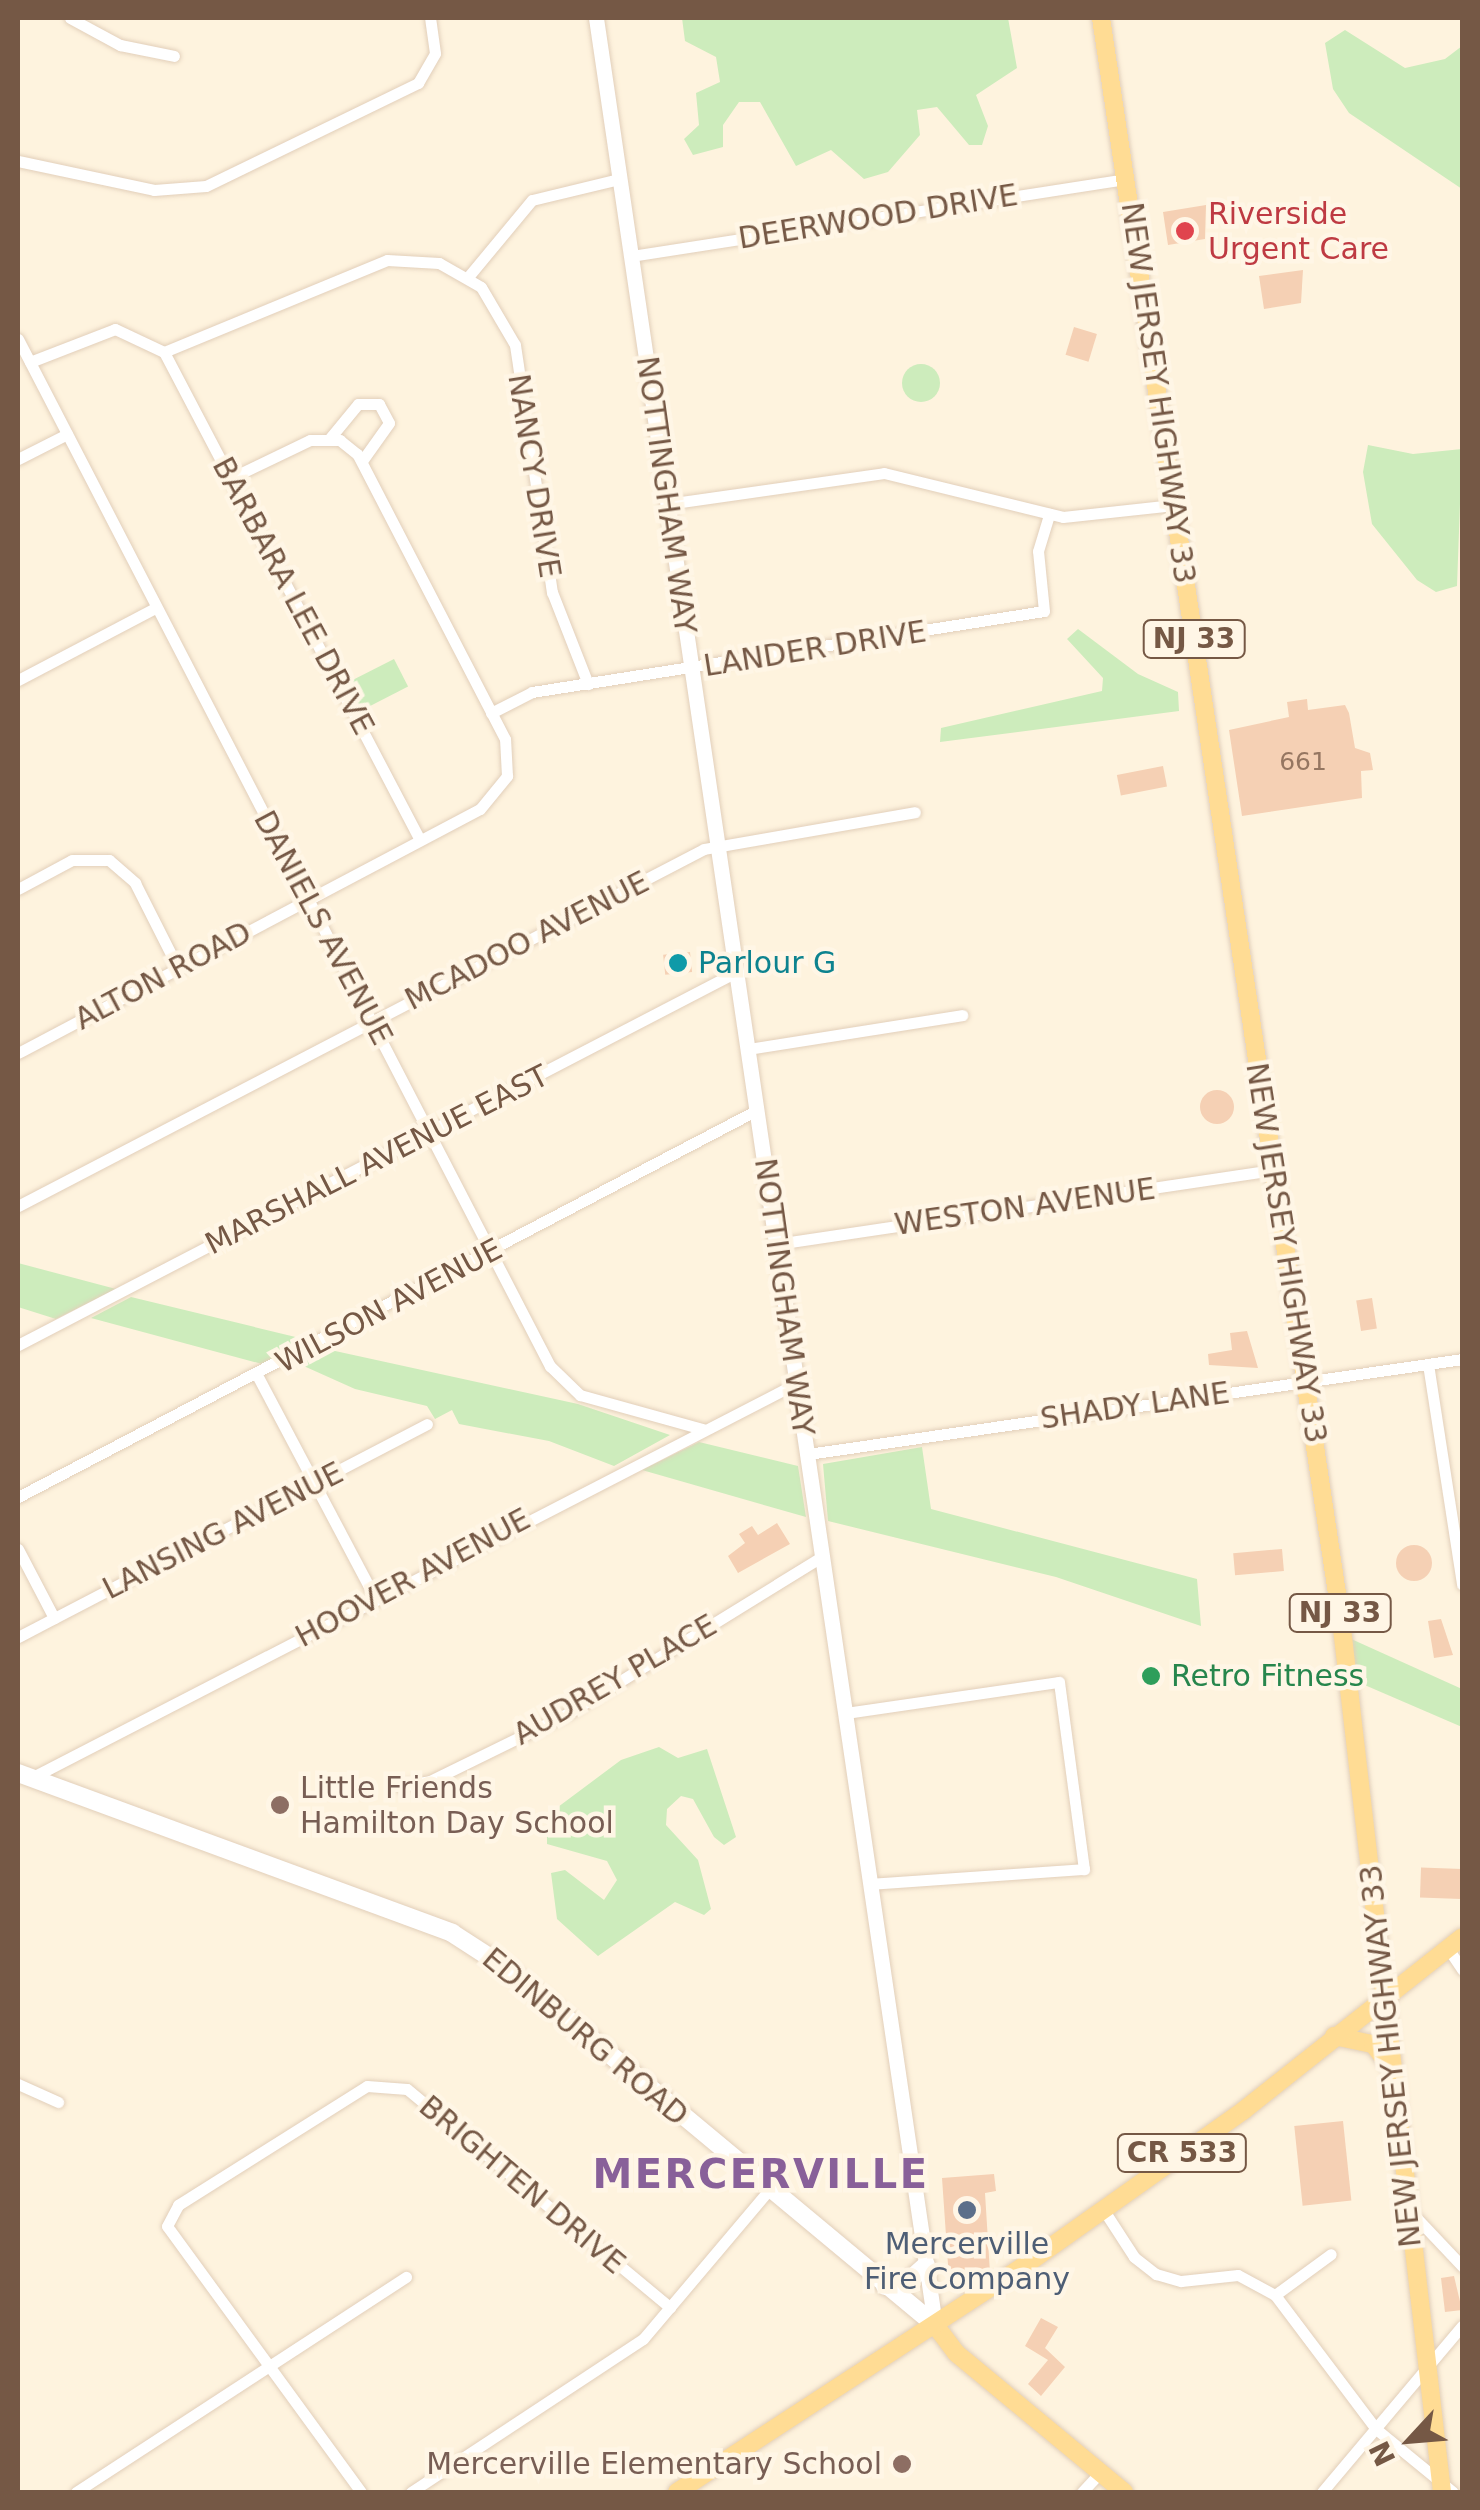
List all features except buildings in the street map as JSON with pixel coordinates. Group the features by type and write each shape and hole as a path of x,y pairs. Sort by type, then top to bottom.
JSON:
{"main road":[{"name":"NEW JERSEY HIGHWAY 33","path":"1101,18 1305,1381 1384,1995 1426,2370 1445,2489"},
{"name":"EDINBURG ROAD","path":"24,1775 392,1904 452,1933 506,1968 934,2325"},
{"name":"CR 533","path":"676,2492 934,2325 1103,2209 1455,1942"},
{"path":"1334,2036 1372,2044 1393,2069"},
{"path":"885,2286 903,2286 926,2265"},
{"path":"934,2325 956,2354 1124,2492"}],"street":[{"path":"70,18 100,38 174,56"},
{"path":"18,161 154,190 206,186 418,83 435,52 430,18"},
{"name":"NOTTINGHAM WAY","path":"596,18 934,2325"},
{"path":"30,362 116,329 164,352 387,260 422,260 468,277 532,200 619,178"},
{"name":"DEERWOOD DRIVE","path":"631,256 1126,179"},
{"name":"NANCY DRIVE","path":"468,277 493,300 515,345 552,592 588,684"},
{"name":"DANIELS AVENUE","path":"18,338 429,1133 570,1389 704,1430"},
{"name":"BARBARA LEE DRIVE","path":"164,352 420,840"},
{"path":"231,478 298,443 330,438 358,404 379,404 389,423 362,461 330,438"},
{"path":"18,459 67,434"},
{"name":"ALTON ROAD","path":"18,1053 488,804 502,787 508,752 362,461"},
{"path":"667,504 884,473 1049,514 1104,518 1174,505"},
{"name":"LANDER DRIVE","path":"491,713 532,692 1044,611 1038,551 1049,514"},
{"path":"18,680 155,608"},
{"name":"MCADOO AVENUE","path":"18,1206 718,844 915,812"},
{"path":"18,888 72,860 109,860 135,883 178,968"},
{"name":"MARSHALL AVENUE EAST","path":"18,1345 736,972"},
{"path":"748,1049 962,1014"},
{"name":"WILSON AVENUE","path":"18,1497 757,1110"},
{"name":"WESTON AVENUE","path":"776,1244 1273,1170"},
{"name":"SHADY LANE","path":"808,1454 1462,1359"},
{"path":"1428,1364 1462,1584"},
{"path":"257,1375 376,1598"},
{"name":"HOOVER AVENUE","path":"24,1775 797,1383"},
{"name":"LANSING AVENUE","path":"18,1637 428,1424"},
{"path":"18,1550 54,1618"},
{"name":"AUDREY PLACE","path":"400,1786 430,1781 568,1714 823,1556"},
{"path":"846,1713 1059,1682 1084,1870 871,1884"},
{"path":"1455,1942 1462,1968"},
{"name":"BRIGHTEN DRIVE","path":"270,2368 170,2234 168,2218 367,2086 393,2083 670,2307"},
{"path":"18,2084 58,2102"},
{"path":"411,2492 643,2339 768,2190"},
{"path":"1103,2209 1134,2258 1156,2274 1181,2281 1238,2275 1275,2295 1376,2429 1445,2489"},
{"path":"1408,2210 1462,2266"},
{"path":"1275,2295 1330,2254"},
{"path":"76,2492 406,2277"},
{"path":"1322,2492 1462,2326"},
{"path":"270,2368 360,2492"},
{"path":"1082,2492 1100,2474"}],"green space":[{"path":"682,18 1008,18 1017,68 976,95 988,126 982,145 969,145 937,107 917,110 920,135 888,172 864,179 831,150 796,166 760,102 739,102 723,125 723,147 693,155 684,139 699,125 696,93 720,82 716,57 685,41"},
{"path":"1345,30 1405,68 1445,59 1462,46 1462,189 1349,113 1333,89 1325,43"},
{"path":"921,364 934,370 940,383 934,396 921,402 908,396 902,383 908,370"},
{"path":"1368,445 1413,454 1462,449 1457,586 1436,592 1417,580 1372,524 1363,472"},
{"path":"1078,629 1138,674 1178,692 1179,711 940,742 941,728 1102,691 1103,678 1067,639"},
{"path":"394,659 408,687 361,711 347,683"},
{"path":"18,1263 116,1289 56,1319 18,1307"},
{"path":"131,1297 308,1340 262,1364 91,1318"},
{"path":"326,1349 578,1404 670,1435 614,1466 549,1441 459,1424 452,1410 435,1419 427,1406 355,1389 297,1363"},
{"path":"699,1442 798,1466 806,1517 642,1470"},
{"path":"922,1447 931,1509 1197,1579 1201,1626 1056,1577 828,1521 823,1464"},
{"path":"1349,1638 1462,1689 1462,1727 1353,1680"},
{"path":"659,1747 678,1758 707,1749 736,1837 724,1845 714,1837 693,1799 681,1796 667,1809 666,1825 698,1860 711,1909 704,1915 675,1902 598,1956 557,1919 551,1873 565,1870 604,1900 617,1880 607,1861 547,1844 547,1827 558,1807 621,1760"}],"place":[{"name":"Riverside Urgent Care","path":"1185,231"},
{"name":"Parlour G","path":"678,963"},
{"name":"Retro Fitness","path":"1151,1676"},
{"name":"Little Friends Hamilton Day School","path":"280,1805"},
{"name":"Mercerville Fire Company","path":"967,2210"},
{"name":"Mercerville Elementary School","path":"902,2464"}],"district":[{"name":"MERCERVILLE","path":"761,2174"}]}
